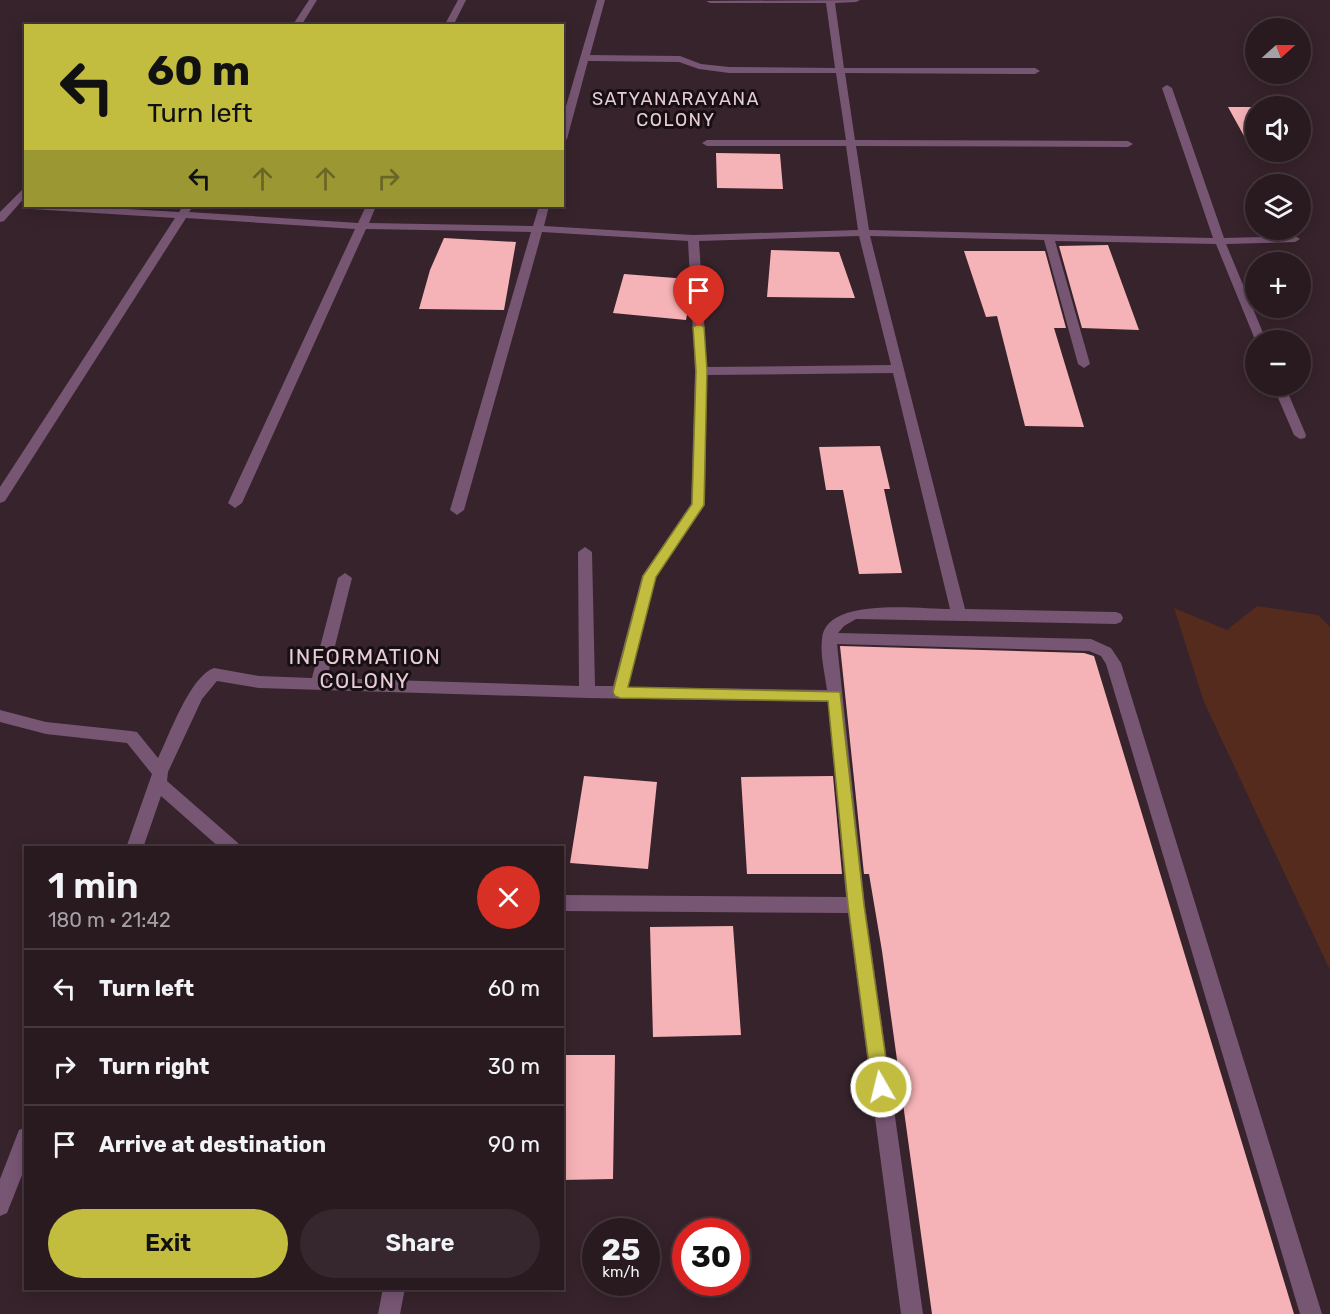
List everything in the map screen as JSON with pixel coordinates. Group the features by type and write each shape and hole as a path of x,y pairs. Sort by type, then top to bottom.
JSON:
{"street":[{"path":"297,24 313,0"},
{"path":"449,24 462,0"},
{"path":"564,132 601,0"},
{"path":"830,0 864,233 959,614"},
{"path":"710,1 856,0"},
{"path":"585,58 680,59 699,66 729,70 1035,71"},
{"path":"1167,88 1184,146 1218,241 1256,330"},
{"path":"707,143 1128,144"},
{"path":"0,219 24,191"},
{"path":"12,204 24,205"},
{"path":"70,207 185,210 363,226 538,229 693,238 864,233 1256,240"},
{"path":"235,503 371,207"},
{"path":"457,510 544,207"},
{"path":"0,498 185,210"},
{"path":"1048,236 1084,364"},
{"path":"620,692 650,576 698,505 701,371 693,238"},
{"path":"701,371 898,369"},
{"path":"1283,396 1300,435"},
{"path":"585,552 587,692"},
{"path":"318,682 345,578"},
{"path":"912,1314 856,905 829,638 834,625 842,617 856,614 1116,618"},
{"path":"829,638 1092,645 1106,652 1113,663 1311,1314"},
{"path":"135,846 159,778 196,695 214,674 259,681 587,692 835,696"},
{"path":"0,716 46,728 131,737 159,778 229,846"},
{"path":"564,903 856,905"},
{"path":"0,1206 24,1142"},
{"path":"389,1314 394,1290"}],"shaded area":[{"path":"1257,606 1318,615 1330,627 1330,970 1204,702 1174,608 1227,630"}],"building":[{"path":"1228,107 1245,107 1245,138"},
{"path":"716,153 780,154 783,189 717,188"},
{"path":"444,238 516,242 504,310 419,309 430,270"},
{"path":"1108,245 1139,330 1082,328 1059,246"},
{"path":"771,250 839,252 855,298 767,297"},
{"path":"964,251 1045,251 1066,328 1054,328 1084,427 1025,426 997,316 986,317"},
{"path":"624,274 688,279 689,304 686,320 613,313"},
{"path":"880,446 890,489 884,489 902,573 859,574 843,490 826,490 819,447"},
{"path":"840,646 1084,653 1094,656 1294,1314 932,1314 882,951 869,874 864,874"},
{"path":"584,776 657,782 648,869 570,863"},
{"path":"833,776 842,874 747,874 741,777"},
{"path":"733,926 741,1035 653,1037 650,927"},
{"path":"564,1055 615,1055 613,1179 564,1180"}],"district":[{"name":"SATYANARAYANA COLONY","path":"676,109"},
{"name":"INFORMATION COLONY","path":"365,669"}],"route":[{"path":"699,327 701,371 698,505 650,576 620,692 835,696 856,905 881,1087"}]}
